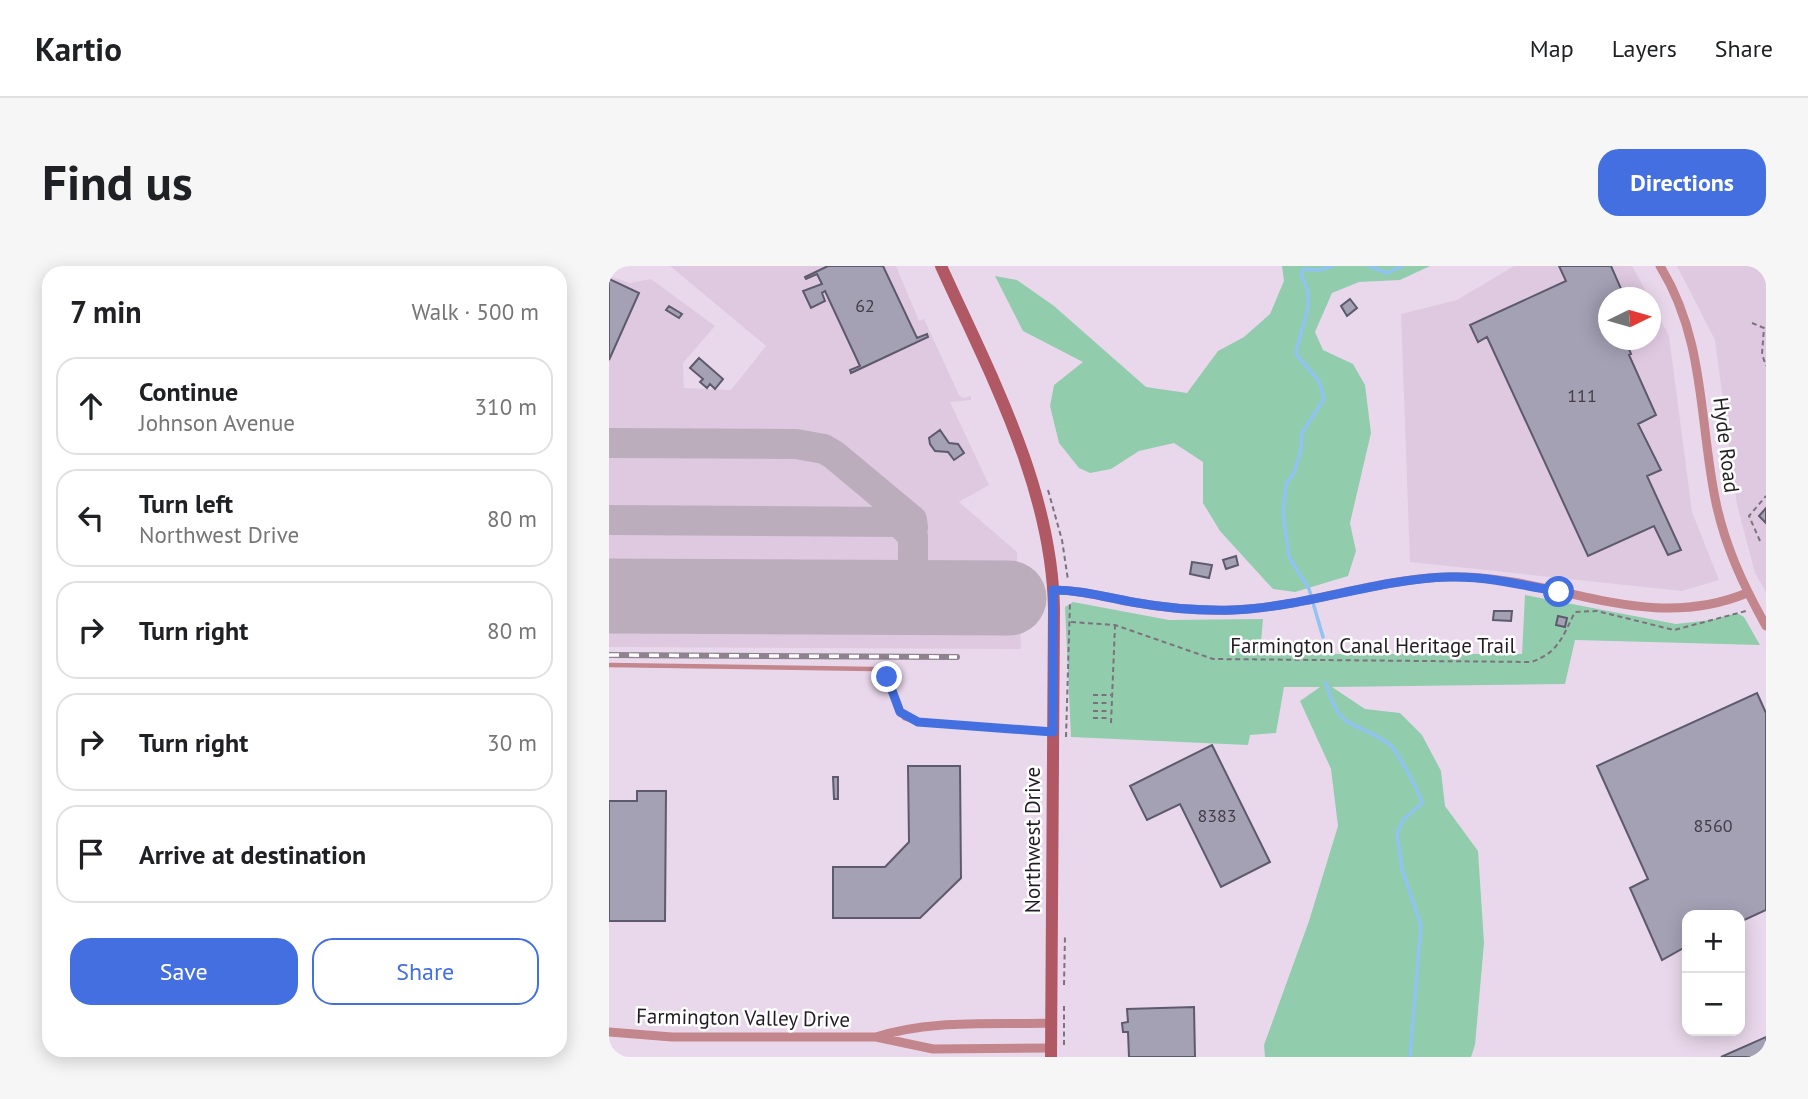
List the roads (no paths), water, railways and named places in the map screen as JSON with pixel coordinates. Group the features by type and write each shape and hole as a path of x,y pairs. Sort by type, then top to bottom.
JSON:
{"main road":[{"name":"Northwest Drive","path":"941,266 1020,446 1042,524 1053,590 1051,1023 1055,1051"}],"street":[{"name":"Hyde Road","path":"1660,266 1682,310 1692,339 1701,385 1717,512 1747,593 1766,626"},
{"path":"1053,590 1078,590 1154,606 1209,610 1255,608 1448,577 1483,578 1668,610 1705,607 1747,593"},
{"name":"Farmington Valley Drive","path":"876,1037 899,1029 1051,1023"},
{"name":"Farmington Valley Drive","path":"609,1032 672,1037 876,1037 933,1049 1055,1051"}],"lane":[{"path":"609,665 873,669 887,677 900,712 911,720 954,726 1053,732"}],"waterway":[{"path":"1323,637 1309,589 1289,557 1283,513 1286,484 1294,473 1301,450 1302,433 1324,399 1319,381 1296,354 1308,305 1306,285 1301,275 1303,269 1319,270 1333,266"},
{"path":"1369,266 1387,273 1402,266"},
{"path":"1326,683 1331,700 1343,719 1390,745 1408,772 1422,803 1403,820 1397,833 1402,869 1421,925 1410,1057"}],"railway":[{"path":"609,655 957,657"}]}
